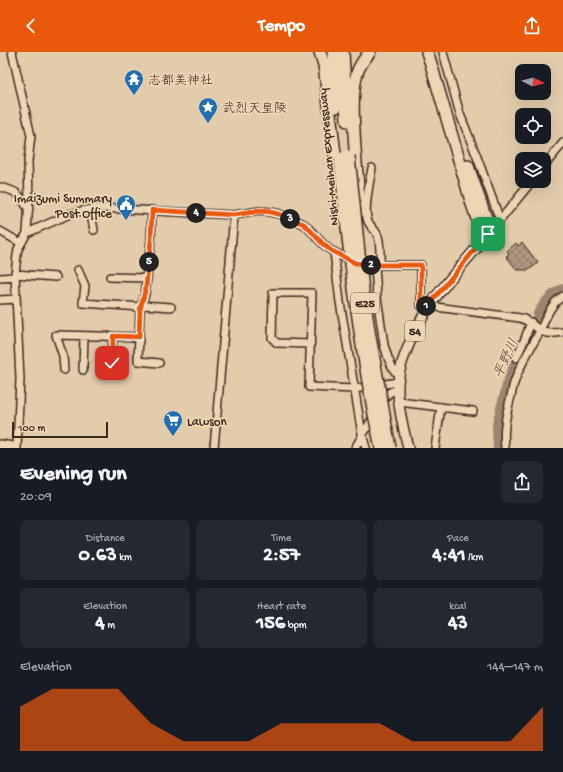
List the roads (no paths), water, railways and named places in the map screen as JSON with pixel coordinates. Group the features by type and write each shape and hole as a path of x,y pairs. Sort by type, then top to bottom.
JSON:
{"highway":[{"path":"320,52 345,157"},
{"name":"Nishi-Meihan Expressway","path":"333,52 345,157 370,337 390,448"},
{"name":"Nishi-Meihan Expressway","path":"343,52 345,157 341,177 349,254 361,339 381,448"},
{"path":"345,157 353,118 358,71 370,52"},
{"path":"424,52 431,64"},
{"path":"427,52 479,225 488,234"},
{"path":"433,52 455,128 487,221 488,234"},
{"path":"0,446 13,448"}],"main road":[{"name":"54","path":"408,448 399,402 398,383 402,361 421,319 429,306 488,234"}],"street":[{"path":"12,52 31,136 28,161 30,191 27,232 17,255 15,276 20,378 17,448"},
{"path":"443,52 460,114 500,220"},
{"path":"551,158 563,143"},
{"path":"372,168 366,216 368,222 378,237 377,297 384,345 398,383"},
{"path":"0,187 17,193 29,210"},
{"path":"488,234 526,188"},
{"path":"27,232 70,214 101,208 234,215 260,211 270,212 304,224 323,244 334,252 355,263 378,265 421,265 421,305 520,318 525,319 546,333 563,332"},
{"path":"90,209 94,230"},
{"path":"152,210 152,227 147,278 145,294 141,306 138,361 159,363"},
{"path":"214,448 234,215"},
{"path":"0,231 21,243"},
{"path":"334,252 340,302 354,389 366,448"},
{"path":"78,270 85,286 83,303 171,307"},
{"path":"0,278 15,276 56,277"},
{"path":"110,277 147,278"},
{"path":"310,344 277,343 272,338 273,293 312,293 309,387 354,389 398,383"},
{"path":"516,358 524,342 536,326 555,302 563,296"},
{"path":"0,300 16,299"},
{"path":"505,448 504,423 506,413 514,385 536,326"},
{"path":"64,370 64,356 56,335 139,337"},
{"path":"83,370 84,336"},
{"path":"112,363 113,336"},
{"path":"355,448 362,434 388,393 398,383"},
{"path":"399,402 473,410"},
{"path":"435,448 441,407"}],"waterway":[{"name":"平野川","path":"499,448 498,425 513,370 534,331 539,314 545,304 553,296 563,290"}],"place":[{"name":"志都美神社","path":"134,96"},
{"name":"武烈天皇陵","path":"208,124"},
{"name":"Imaizumi Summary Post Office","path":"126,221"},
{"name":"Lawson","path":"173,437"}]}
